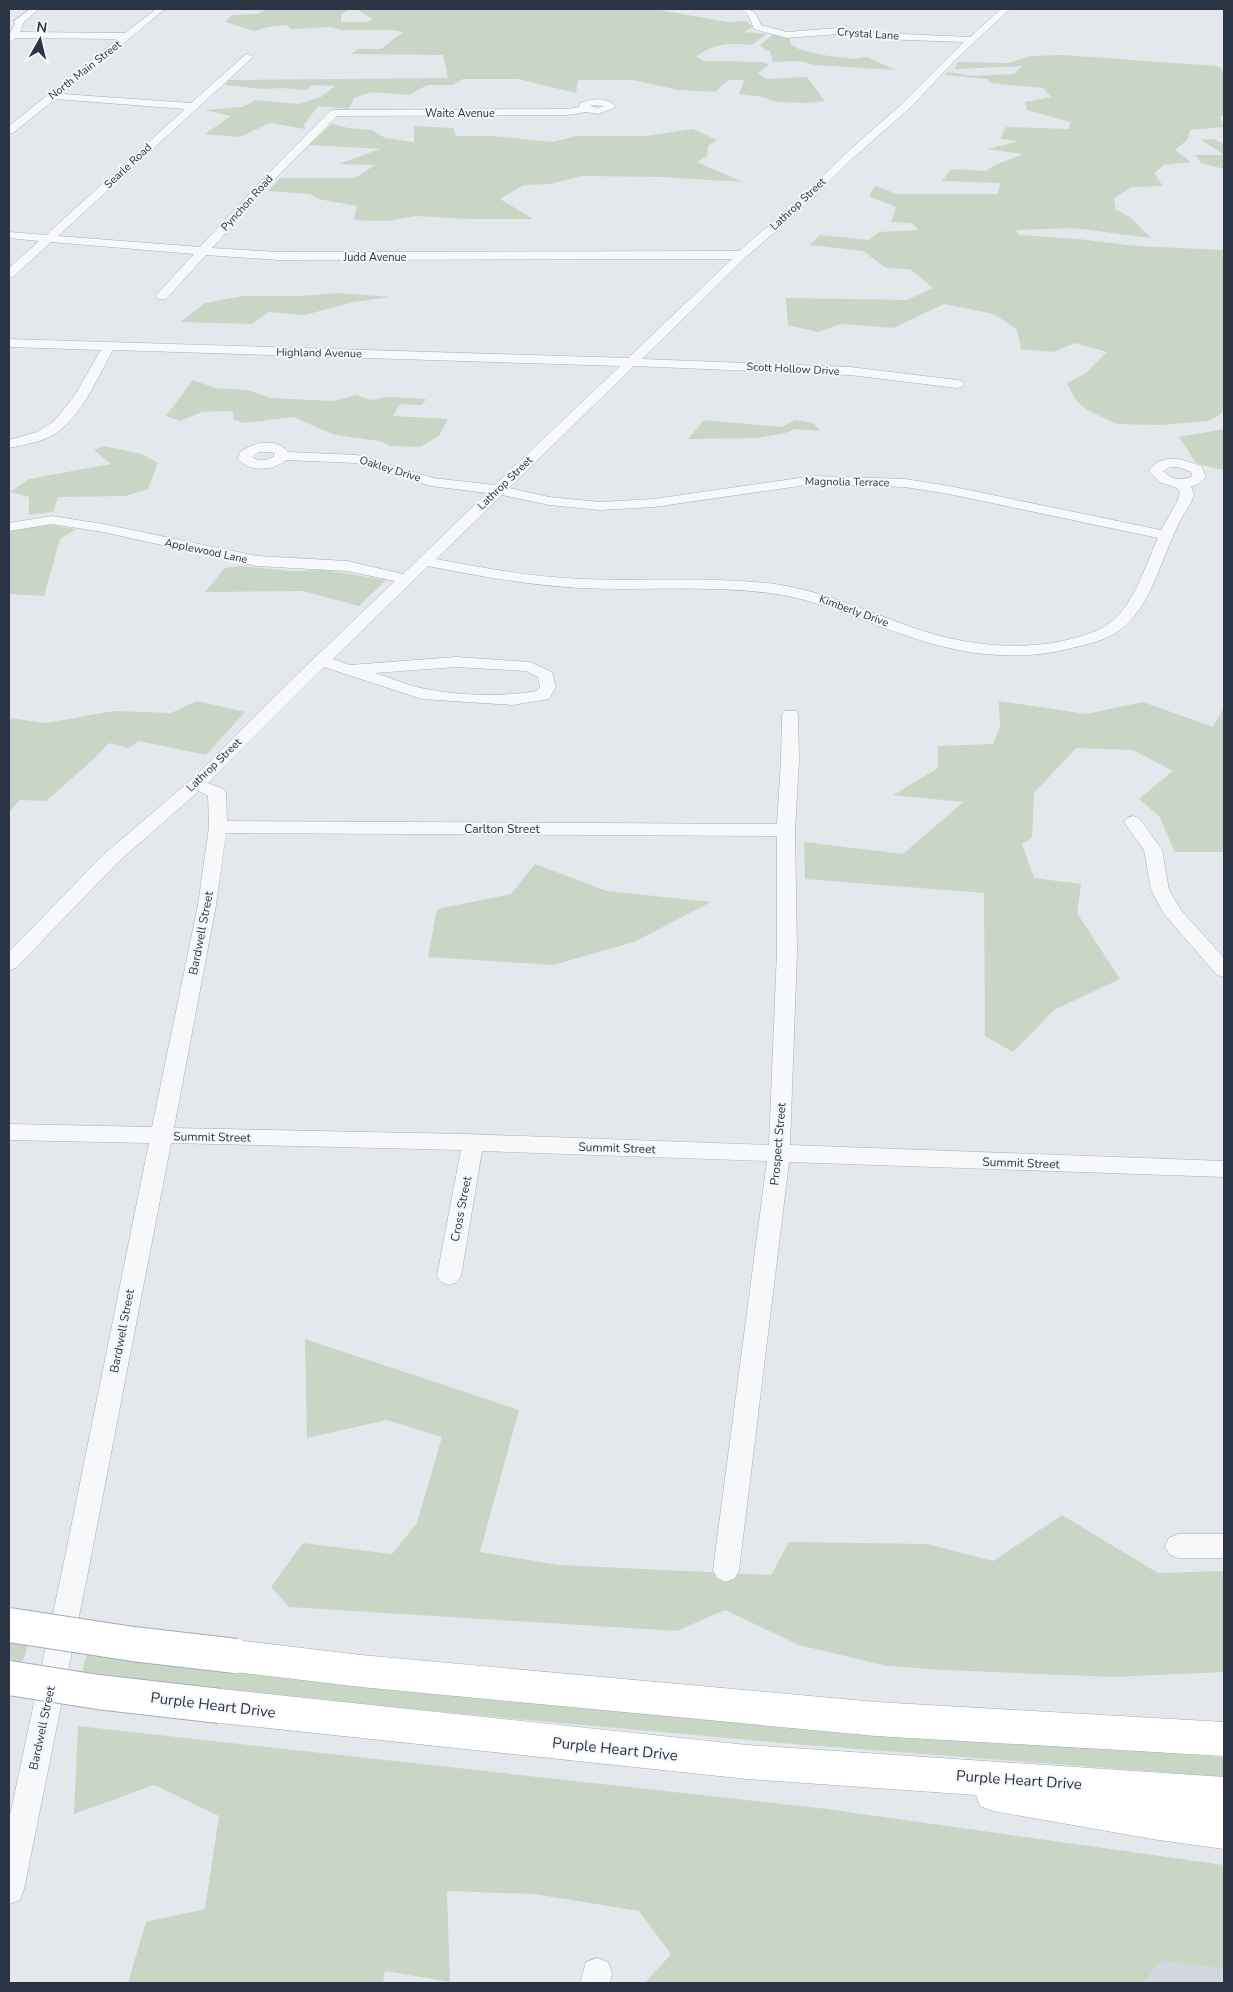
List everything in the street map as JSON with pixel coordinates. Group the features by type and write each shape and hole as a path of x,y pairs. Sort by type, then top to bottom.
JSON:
{"main road":[{"path":"9,1624 133,1644 362,1671 876,1718 1224,1739"},
{"name":"Purple Heart Drive","path":"9,1678 98,1692 220,1706 747,1762 1224,1795"},
{"path":"848,1769 1143,1820 1224,1831"}],"street":[{"path":"9,20 19,21 35,9"},
{"name":"North Main Street","path":"9,131 161,9"},
{"name":"Crystal Lane","path":"746,9 752,14 757,27 787,35 838,31 880,36 972,40"},
{"name":"Lathrop Street","path":"9,962 110,859 196,784 629,362 742,255 807,198 1006,9"},
{"path":"11,38 20,24 19,21"},
{"path":"11,38 127,36"},
{"name":"Searle Road","path":"9,274 248,57"},
{"path":"52,96 192,106"},
{"name":"Waite Avenue","path":"334,113 534,112 586,109"},
{"name":"Pynchon Road","path":"162,296 268,180 334,113"},
{"name":"Judd Avenue","path":"9,235 203,252 305,257 742,255"},
{"name":"Highland Avenue","path":"9,343 629,362"},
{"path":"9,444 44,434 58,425 69,412 109,347"},
{"name":"Scott Hollow Drive","path":"629,362 827,370 957,384"},
{"name":"Oakley Drive","path":"282,456 357,459 431,482 497,490"},
{"name":"Magnolia Terrace","path":"497,490 578,504 628,506 814,480 881,482 949,490 1166,535"},
{"name":"Kimberly Drive","path":"424,561 543,581 600,584 744,586 792,591 820,598 940,641 979,648 1015,650 1065,646 1113,628 1143,591 1166,535 1187,498 1186,490 1180,483"},
{"name":"Applewood Lane","path":"9,527 32,522 59,521 257,561 347,566 405,579"},
{"path":"322,661 348,670 422,694 512,700 543,695 548,687 546,675 530,667 521,666 441,662 348,670"},
{"name":"Prospect Street","path":"726,1570 779,1155 787,951 786,830 790,760 790,715"},
{"name":"Bardwell Street","path":"9,1889 80,1544 207,904 218,827 217,793 196,784"},
{"path":"1133,822 1153,850 1160,890 1174,914 1224,970"},
{"name":"Carlton Street","path":"218,827 786,830"},
{"name":"Summit Street","path":"9,1132 473,1143 1224,1169"},
{"name":"Cross Street","path":"449,1276 473,1143"},
{"path":"1178,1546 1224,1546"}],"shaded area":[{"path":"1161,1961 1224,1969 1224,1983 1143,1983"}],"green space":[{"path":"266,9 349,9 341,15 341,22 368,22 372,19 358,10 360,9 653,9 728,22 746,21 753,27 744,32 766,34 752,45 722,45 702,52 696,57 704,61 763,62 769,65 758,73 766,79 807,77 825,101 804,103 776,102 763,97 739,94 744,80 728,80 715,92 678,90 633,80 578,80 576,93 518,79 463,79 453,85 427,85 409,95 371,92 354,98 349,109 318,106 304,125 305,129 270,123 240,137 205,134 231,116 205,110 242,107 256,100 298,104 321,97 335,86 313,85 306,90 264,89 225,85 229,80 448,78 443,55 351,54 358,49 381,49 403,32 392,30 341,30 331,27 292,29 286,25 267,27 254,31 225,22 232,15 258,14"},
{"path":"773,35 790,37 790,44 799,49 822,55 854,59 867,57 895,70 815,65 800,61 773,62 770,51 765,50 760,45"},
{"path":"1062,55 1217,66 1224,70 1224,115 1220,117 1224,127 1190,130 1188,139 1175,150 1191,162 1164,165 1154,173 1163,186 1132,187 1114,198 1116,210 1130,217 1151,238 1073,228 1016,230 1019,235 1078,239 1136,246 1224,250 1224,412 1209,421 1162,425 1117,424 1087,410 1075,399 1067,383 1086,373 1107,352 1075,343 1053,352 1021,349 1017,330 994,314 944,304 893,328 841,324 818,332 788,325 786,298 907,300 933,288 910,269 886,268 863,251 810,245 820,235 869,240 879,232 918,230 912,223 891,222 896,207 869,196 875,186 897,194 997,194 1001,183 942,181 951,169 987,171 1022,154 988,149 1019,141 1000,139 1006,127 1069,129 1070,122 1027,110 1025,102 1051,97 1043,88 990,83 987,79 945,75 947,72 973,76 1014,74 1022,66 955,69 958,62 1008,63 1031,56"},
{"path":"332,124 348,128 372,130 385,138 414,142 414,126 453,128 456,136 492,136 552,142 577,136 646,136 693,129 717,140 708,146 707,156 697,162 743,182 661,177 581,176 551,184 524,185 500,199 533,219 469,219 416,216 388,221 354,220 357,206 318,199 310,194 268,191 280,178 355,178 375,165 339,164 380,149 309,145"},
{"path":"1213,139 1224,144 1224,155 1201,140"},
{"path":"1195,155 1224,155 1224,169 1201,163"},
{"path":"339,293 390,297 353,302 305,315 269,312 252,324 180,322 205,303 243,296 301,296"},
{"path":"193,380 215,388 247,390 271,398 333,401 357,395 370,400 389,397 426,399 422,405 400,404 393,416 448,419 439,436 420,447 390,446 380,441 335,435 293,417 243,423 233,419 233,411 202,412 180,421 166,416"},
{"path":"704,420 782,427 795,420 813,423 820,431 794,429 785,433 757,438 688,439"},
{"path":"1224,429 1224,470 1197,464 1179,437"},
{"path":"104,446 142,454 158,463 148,489 125,496 58,497 53,512 29,515 29,497 10,492 29,479 111,464 94,450"},
{"path":"44,524 76,529 60,539 44,596 9,594 9,531"},
{"path":"240,566 291,571 324,570 386,580 359,606 303,591 205,592 225,568"},
{"path":"197,701 245,712 206,755 139,741 128,748 109,743 94,759 46,801 20,800 9,812 9,718 46,723 114,711 171,713"},
{"path":"999,701 1086,714 1143,702 1213,727 1224,707 1224,852 1175,852 1159,816 1139,799 1173,771 1133,750 1076,748 1034,793 1032,838 1022,844 1034,878 1081,884 1077,913 1120,979 1054,1010 1013,1052 985,1036 984,893 805,879 804,842 903,854 963,802 893,795 938,768 938,746 993,744 1000,726"},
{"path":"535,864 607,891 711,902 634,942 553,965 428,957 437,909 511,894"},
{"path":"305,1339 519,1410 480,1552 559,1565 771,1575 789,1542 927,1544 993,1561 1062,1515 1158,1573 1224,1571 1224,1672 1113,1677 887,1666 799,1645 725,1610 677,1631 289,1607 271,1587 303,1543 392,1554 417,1523 442,1437 387,1420 307,1438"},
{"path":"9,1642 28,1645 22,1664 9,1662"},
{"path":"87,1653 791,1725 1224,1757 1224,1777 793,1744 319,1701 82,1672"},
{"path":"78,1726 827,1809 1224,1865 1224,1969 1161,1961 1143,1983 645,1983 671,1954 639,1911 534,1894 447,1891 450,1982 385,1971 383,1983 128,1983 146,1922 205,1909 219,1816 154,1785 74,1814"}]}
